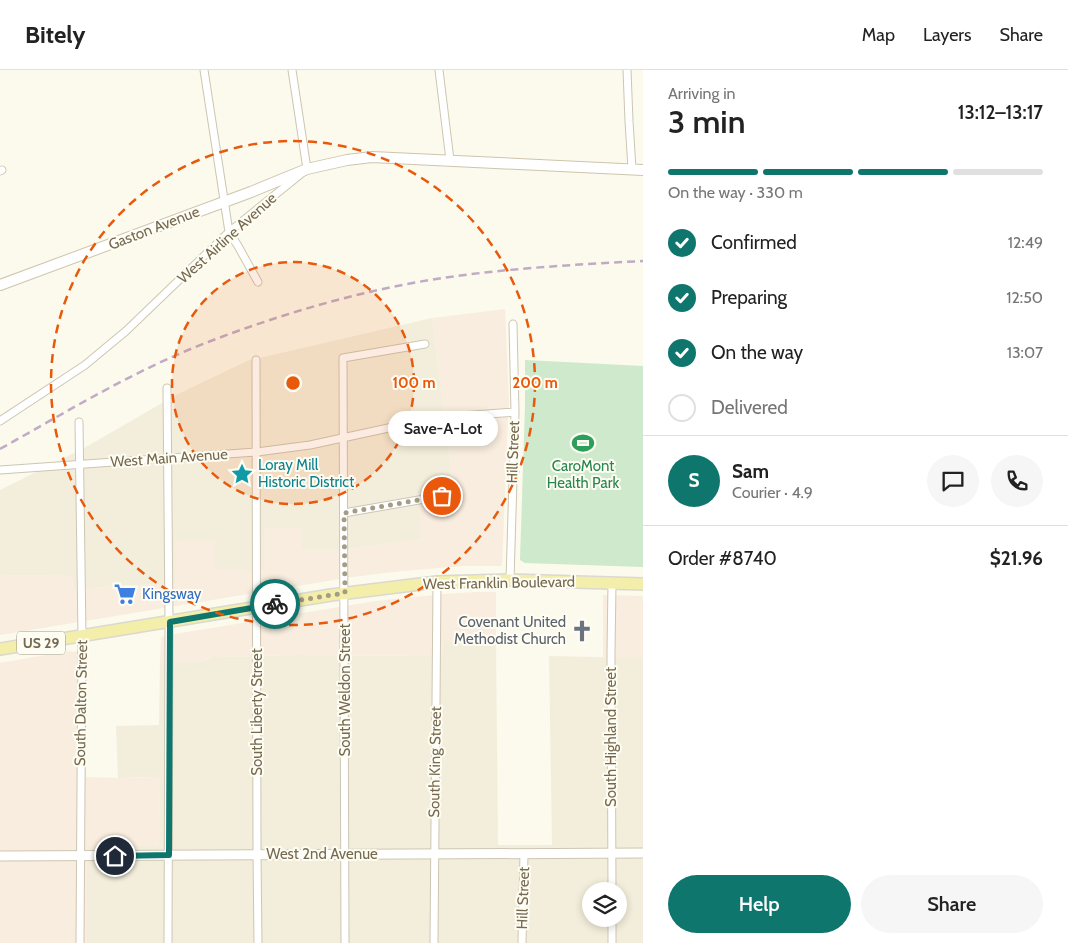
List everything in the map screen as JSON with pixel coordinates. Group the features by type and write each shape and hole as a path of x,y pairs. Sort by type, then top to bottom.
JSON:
{"main road":[{"name":"West Airline Avenue","path":"307,169 372,157 643,170"},
{"name":"Gaston Avenue","path":"0,285 39,272 307,169"},
{"name":"West Franklin Boulevard","path":"0,650 345,593 437,582 510,580 643,584"}],"street":[{"path":"204,70 229,232 258,282"},
{"path":"292,70 307,169"},
{"path":"439,70 450,160"},
{"path":"628,70 628,121 632,169"},
{"name":"West Airline Avenue","path":"0,421 85,365 126,331 229,232 307,169"},
{"name":"Hill Street","path":"510,580 515,412 513,324"},
{"name":"South Weldon Street","path":"345,943 343,358 425,344"},
{"name":"South Liberty Street","path":"256,360 258,943"},
{"path":"167,388 170,622 168,943"},
{"name":"West Main Avenue","path":"0,470 257,452 310,445 447,417 515,412"},
{"name":"South Dalton Street","path":"79,422 82,636 80,943"},
{"path":"344,513 442,496"},
{"name":"South King Street","path":"434,943 437,582"},
{"name":"South Highland Street","path":"612,582 612,882"},
{"name":"West 2nd Avenue","path":"0,856 643,853"},
{"name":"Hill Street","path":"522,943 524,854"},
{"path":"612,927 612,943"}],"shaded area":[{"path":"505,309 509,403 502,566 463,566 352,577 0,635 0,575 72,576 73,589 175,583 175,541 215,540 215,570 264,570 264,528 302,528 302,549 350,549 421,539 418,506 455,501 432,318"},
{"path":"432,318 455,501 422,539 350,549 302,549 264,528 264,570 215,570 215,541 175,583 73,589 72,576 0,575 0,490 86,447 176,395 247,361"},
{"path":"496,592 496,642 444,641 444,656 299,655 213,657 201,662 160,662 161,637 376,601"},
{"path":"603,595 643,596 643,658 603,658"},
{"path":"444,641 496,642 498,845 552,845 549,656 643,658 643,943 87,943 87,846 159,845 160,777 118,778 116,726 159,725 160,662 201,662 213,657 299,655 443,656"},
{"path":"88,649 86,777 160,777 159,846 87,846 87,943 0,943 0,663"}],"green space":[{"name":"CaroMont Health Park","path":"525,360 643,366 643,567 525,563 520,560"}],"railway":[{"path":"0,449 154,365 234,332 312,307 391,287 474,274 530,268 643,261"}],"way so far":[{"path":"275,604 345,593 344,513 442,496"}],"place":[{"name":"CaroMont Health Park","path":"583,443"},
{"name":"Loray Mill Historic District","path":"242,474"},
{"name":"Save-A-Lot","path":"442,496"},
{"name":"Kingsway","path":"125,594"},
{"name":"Covenant United Methodist Church","path":"582,631"}],"route":[{"path":"115,856 169,855 170,622 275,604"}]}
